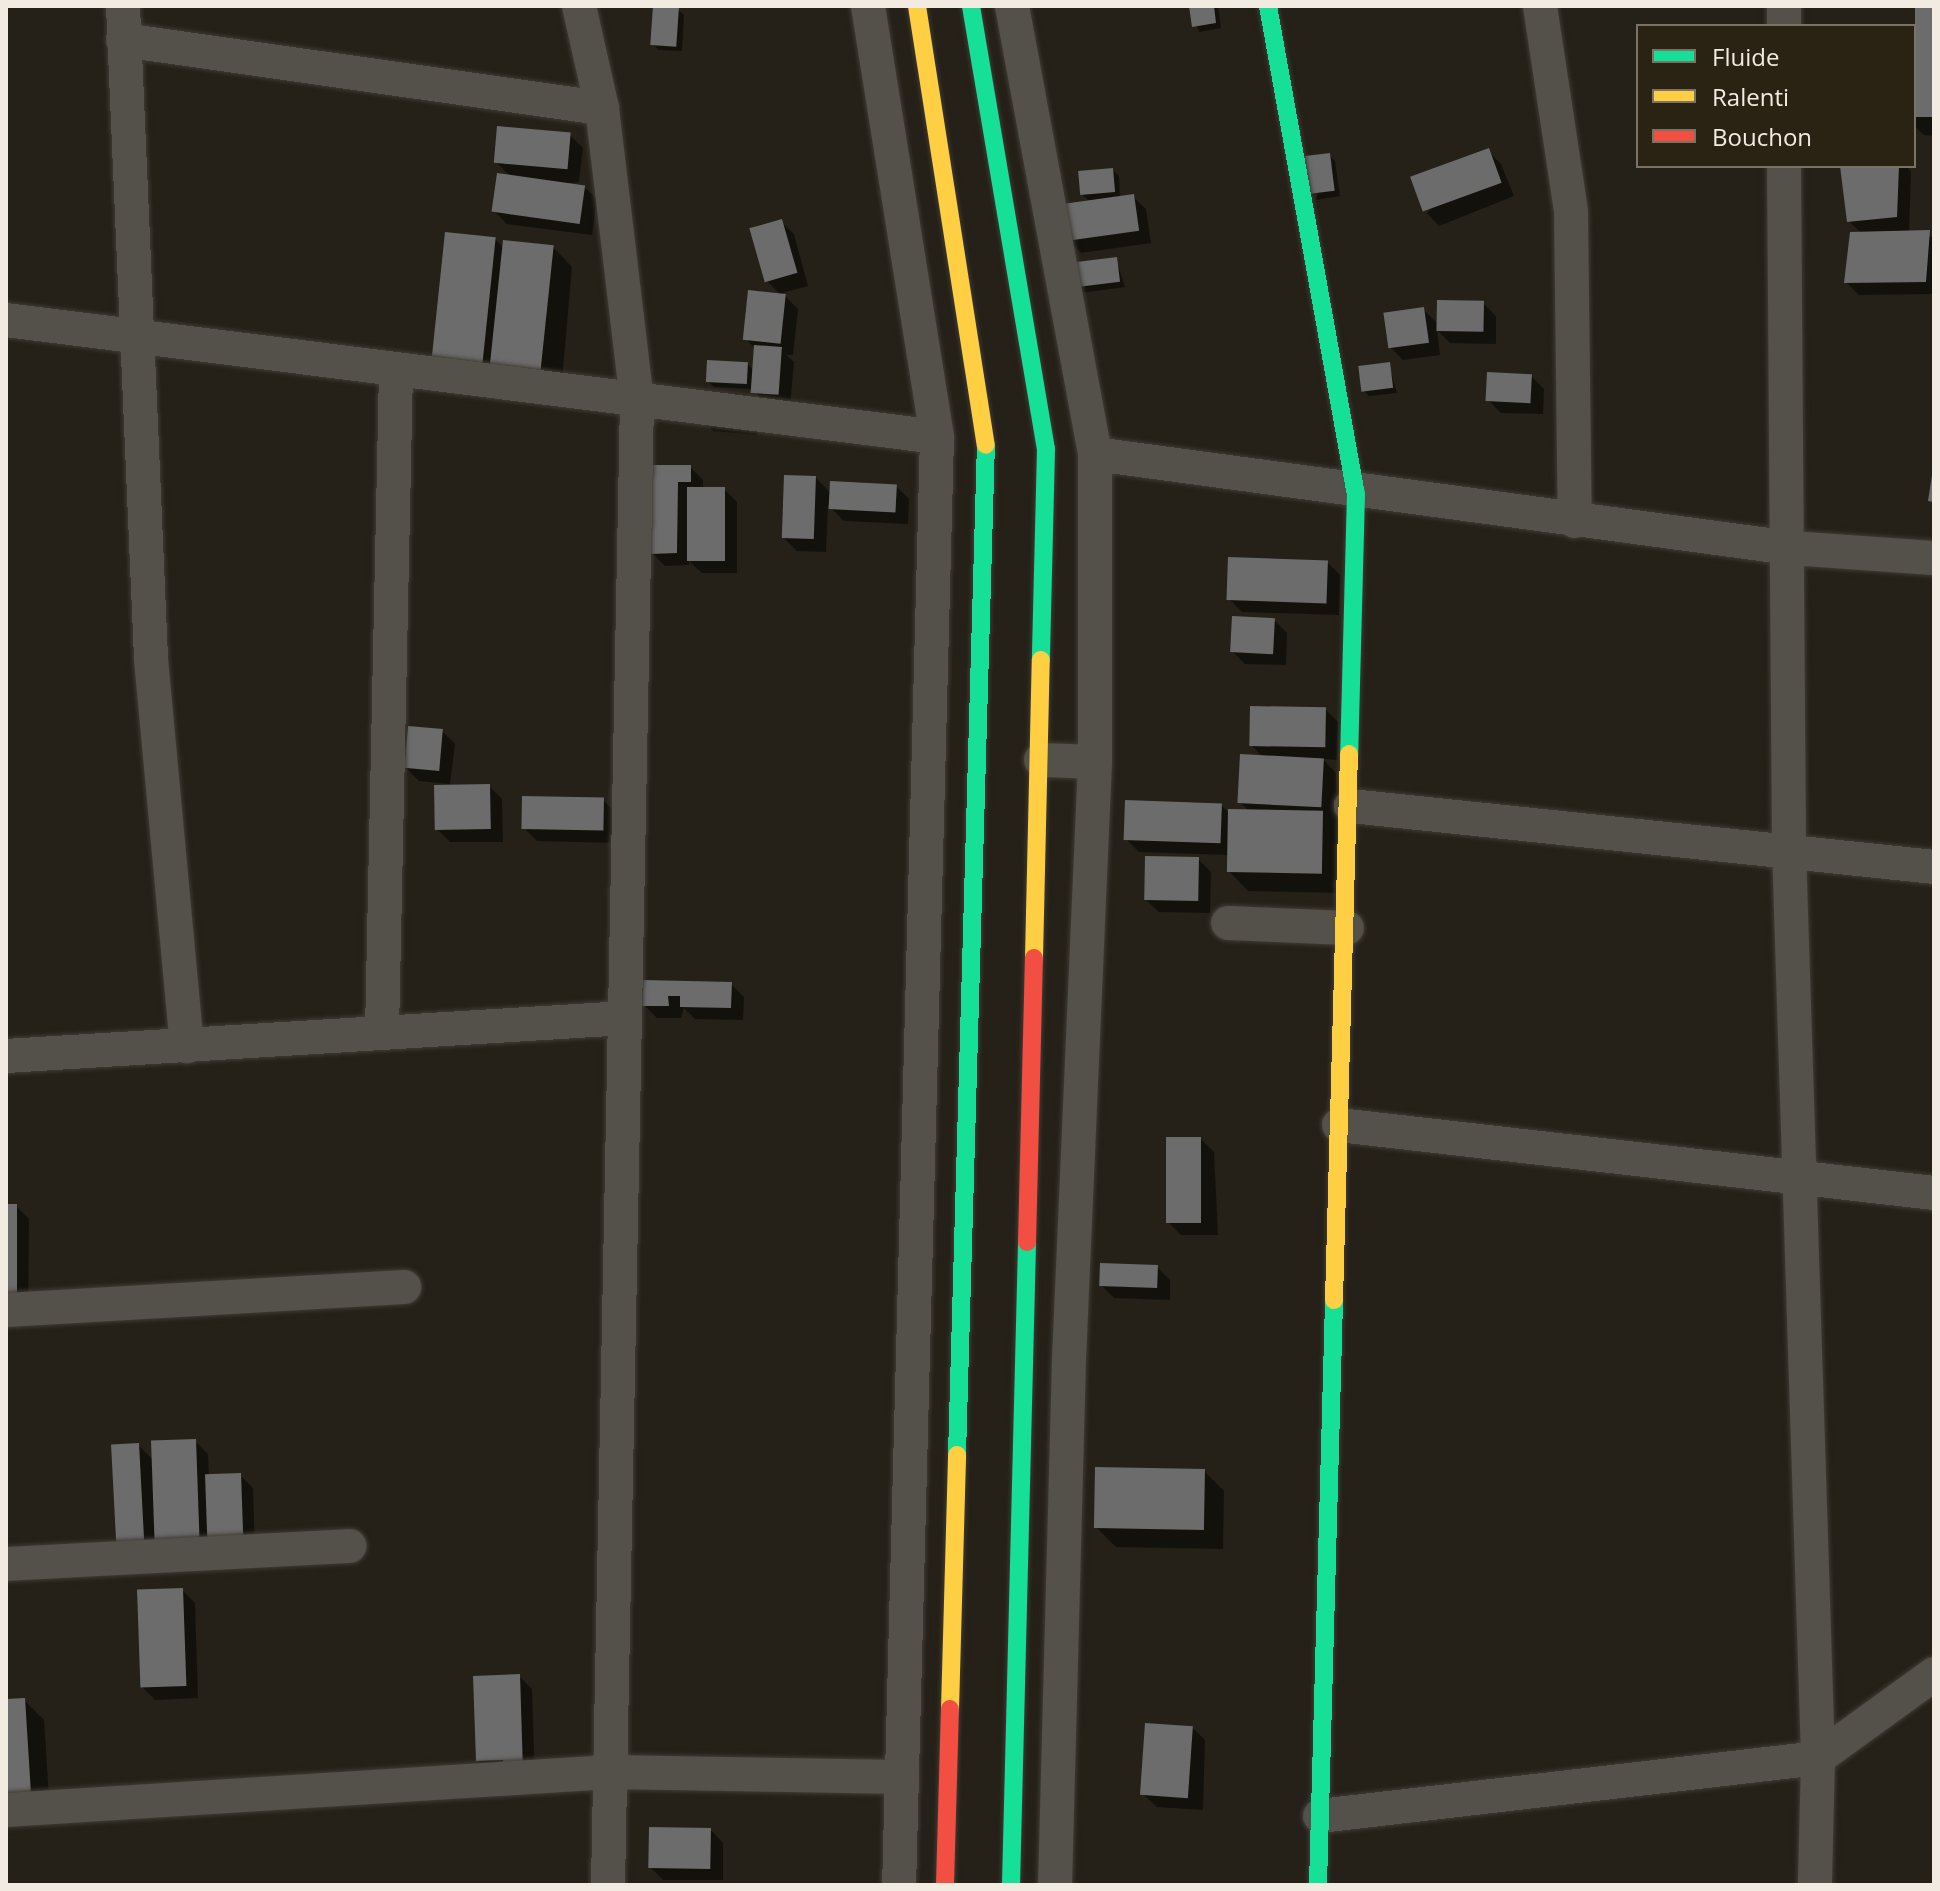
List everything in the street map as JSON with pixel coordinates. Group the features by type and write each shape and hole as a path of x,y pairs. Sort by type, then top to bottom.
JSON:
{"street":[{"path":"579,6 602,108 637,401 608,1885"},
{"path":"868,6 937,437 899,1885"},
{"path":"917,6 986,437 945,1885"},
{"path":"971,6 1046,449 1041,760 1011,1885"},
{"path":"1012,6 1095,454 1095,762 1069,1359 1055,1885"},
{"path":"1268,6 1356,493 1351,806 1318,1885"},
{"path":"1540,6 1571,212 1575,521"},
{"path":"187,1046 151,659 123,23 602,108"},
{"path":"1784,168 1790,548 1789,849 1818,1758 1815,1885"},
{"path":"6,320 937,437"},
{"path":"382,1033 396,370"},
{"path":"1095,454 1356,493 1790,548 1934,558"},
{"path":"1041,760 1095,762"},
{"path":"1351,806 1789,849 1934,867"},
{"path":"1228,923 1347,928"},
{"path":"6,1056 625,1018"},
{"path":"1339,1125 1934,1193"},
{"path":"6,1310 404,1287"},
{"path":"6,1564 350,1546"},
{"path":"1320,1816 1818,1758 1934,1674"},
{"path":"6,1810 610,1772 901,1777"}],"building":[{"path":"653,6 679,8 676,47 650,45"},
{"path":"1189,6 1214,6 1216,23 1192,27"},
{"path":"1915,6 1934,6 1934,117 1916,117"},
{"path":"497,126 571,132 567,169 494,163"},
{"path":"1489,148 1502,183 1423,211 1410,177"},
{"path":"1330,153 1335,191 1308,194 1303,156"},
{"path":"1113,168 1115,192 1080,195 1078,171"},
{"path":"1840,168 1899,168 1897,217 1847,222"},
{"path":"497,173 585,185 580,224 492,212"},
{"path":"1134,194 1139,231 1066,241 1061,204"},
{"path":"782,219 797,273 765,282 749,228"},
{"path":"1930,230 1926,282 1844,283 1850,232"},
{"path":"445,232 496,237 482,367 431,361"},
{"path":"503,240 554,245 540,375 489,369"},
{"path":"1117,257 1120,282 1073,288 1070,263"},
{"path":"748,290 786,294 781,344 743,340"},
{"path":"1437,300 1484,301 1483,332 1436,331"},
{"path":"1424,307 1429,343 1388,348 1383,313"},
{"path":"754,345 782,347 779,395 751,393"},
{"path":"707,360 748,362 747,384 706,382"},
{"path":"1390,362 1393,388 1361,392 1358,366"},
{"path":"1487,372 1532,374 1530,403 1485,401"},
{"path":"651,465 691,465 691,482 678,482 677,553 650,554"},
{"path":"784,475 816,476 814,539 782,538"},
{"path":"1932,475 1934,502 1928,501"},
{"path":"830,481 897,485 895,512 829,509"},
{"path":"687,487 725,487 725,561 687,561"},
{"path":"1228,557 1328,560 1326,603 1226,600"},
{"path":"1232,616 1275,618 1273,654 1230,652"},
{"path":"1250,706 1326,707 1325,747 1249,746"},
{"path":"408,726 443,729 439,771 404,768"},
{"path":"1240,754 1324,758 1321,807 1237,803"},
{"path":"490,784 491,829 435,830 434,785"},
{"path":"522,796 604,797 603,830 521,829"},
{"path":"1125,800 1222,803 1221,843 1124,840"},
{"path":"1228,809 1323,811 1322,874 1227,872"},
{"path":"1145,856 1199,857 1198,901 1144,900"},
{"path":"643,980 732,982 731,1008 680,1007 680,996 668,996 669,1006 642,1006"},
{"path":"1166,1137 1201,1137 1201,1223 1166,1223"},
{"path":"6,1204 17,1204 17,1306 6,1306"},
{"path":"1100,1263 1158,1265 1157,1288 1099,1286"},
{"path":"196,1439 199,1539 155,1541 151,1441"},
{"path":"139,1443 144,1541 116,1542 111,1444"},
{"path":"1095,1467 1205,1469 1204,1530 1094,1528"},
{"path":"241,1473 243,1539 207,1540 205,1474"},
{"path":"183,1588 186,1686 140,1688 137,1590"},
{"path":"520,1674 523,1771 503,1772 503,1760 476,1761 473,1676"},
{"path":"25,1698 31,1794 6,1795 6,1699"},
{"path":"1145,1723 1193,1726 1188,1798 1140,1795"},
{"path":"649,1827 711,1828 710,1869 648,1868"}],"traffic: fast":[{"path":"971,6 1046,449 1041,660"},
{"path":"1268,6 1356,493 1349,754"},
{"path":"957,1455 986,445"},
{"path":"1011,1885 1027,1242"},
{"path":"1318,1885 1334,1300"}],"traffic: slow":[{"path":"917,6 986,445"},
{"path":"1034,958 1041,660"},
{"path":"1334,1300 1349,754"},
{"path":"950,1709 957,1455"}],"traffic: jam":[{"path":"1027,1242 1034,958"},
{"path":"945,1885 950,1709"}]}
